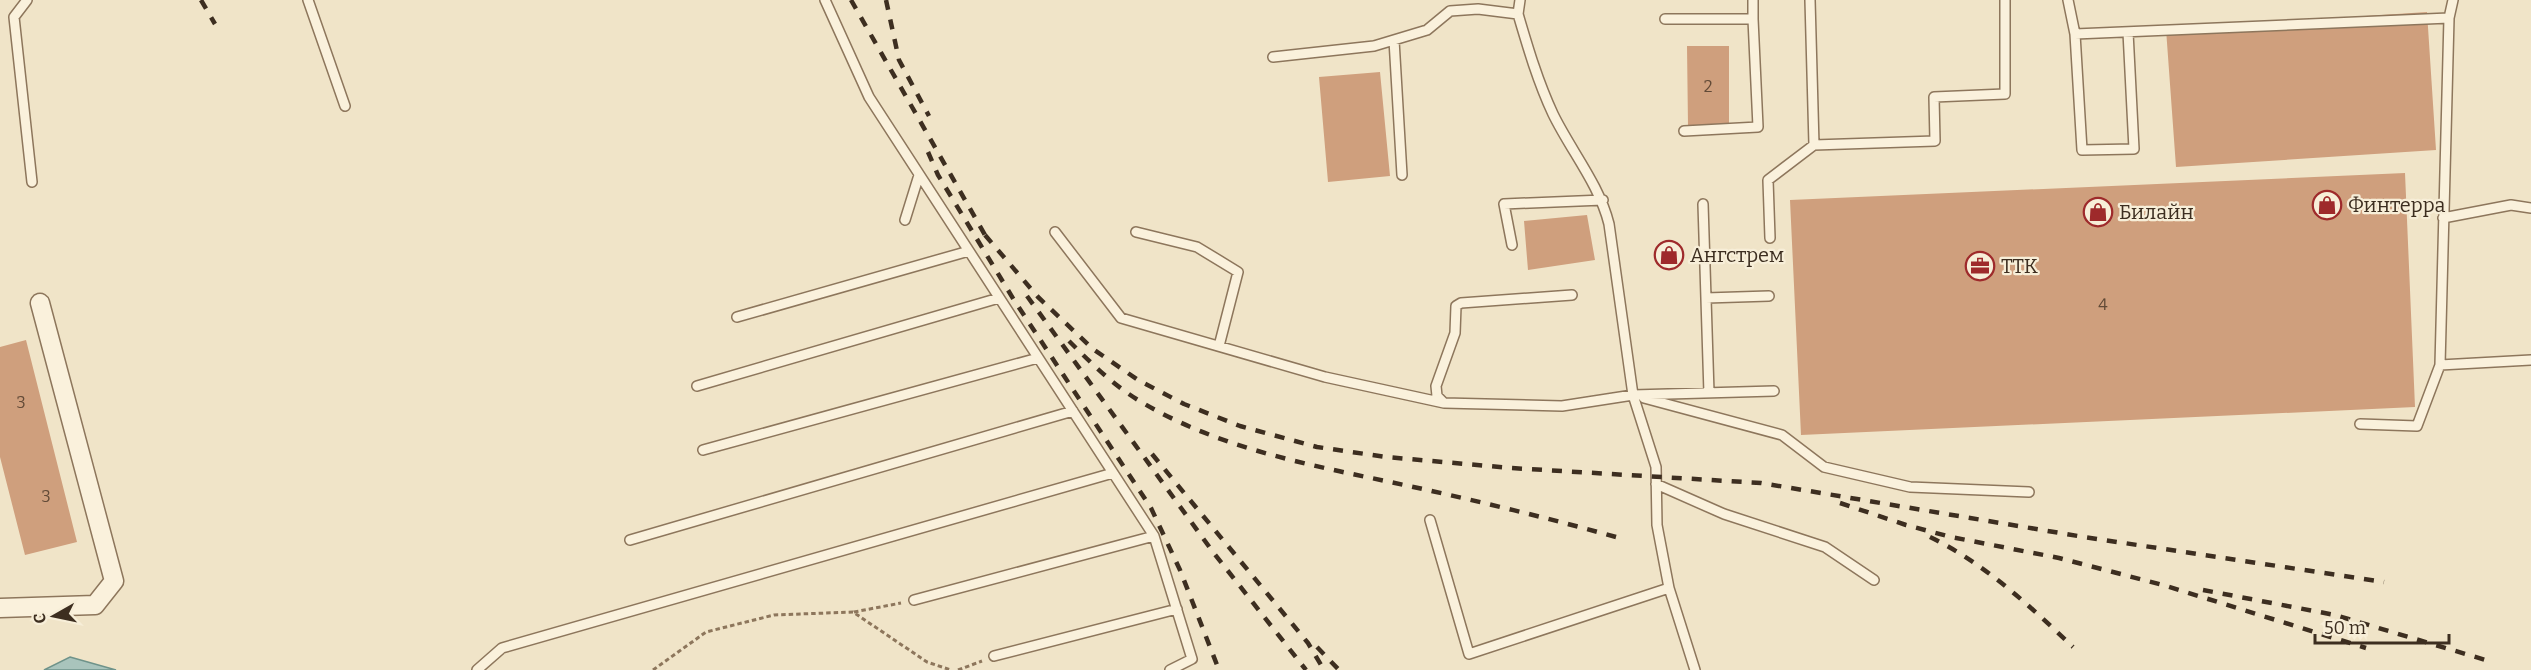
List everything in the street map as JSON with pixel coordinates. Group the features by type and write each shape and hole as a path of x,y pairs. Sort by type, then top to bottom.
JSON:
{"street":[{"path":"0,608 95,605 114,581 40,303"}],"lane":[{"path":"27,0 14,17 32,182"},
{"path":"308,0 345,106"},
{"path":"825,0 869,97 1154,536 1192,659 1170,670"},
{"path":"1520,0 1518,14 1533,64 1553,113 1603,200 1609,224 1634,395 1656,467 1657,525 1669,588 1695,670"},
{"path":"1684,131 1758,127 1753,0"},
{"path":"1810,0 1814,145"},
{"path":"1770,238 1768,180 1814,145 1935,141 1934,97 2005,94 2005,0"},
{"path":"2068,0 2075,34 2082,150 2134,149 2128,32"},
{"path":"2360,424 2418,426 2439,365 2449,18 2453,0"},
{"path":"1273,57 1374,46 1427,30 1450,11 1478,9 1518,14"},
{"path":"1665,19 1753,18"},
{"path":"2075,34 2449,18"},
{"path":"1394,40 1402,175"},
{"path":"905,220 919,176"},
{"path":"1512,245 1504,204 1603,200"},
{"path":"1703,204 1709,393"},
{"path":"2443,218 2511,205 2531,208"},
{"path":"1055,232 1121,318 1325,376 1444,403 1562,406 1634,395 1773,391"},
{"path":"1136,232 1197,247 1238,272 1219,346"},
{"path":"737,316 969,251"},
{"path":"1444,403 1437,396 1436,386 1455,333 1455,306 1461,303 1572,295"},
{"path":"1706,298 1769,296"},
{"path":"697,386 999,298"},
{"path":"703,450 1038,358"},
{"path":"2439,365 2531,360"},
{"path":"1634,395 1782,435 1824,467 1910,487 2030,492"},
{"path":"630,540 1073,411"},
{"path":"477,670 502,648 1113,473"},
{"path":"1656,484 1724,514 1825,547 1875,580"},
{"path":"1430,520 1469,654 1669,588"},
{"path":"914,600 1154,536"},
{"path":"994,656 1177,609"}],"path":[{"path":"653,670 706,632 774,615 853,612 914,600"},
{"path":"853,612 927,662 951,670"},
{"path":"958,670 994,656"}],"water":[{"path":"70,657 116,670 44,670"}],"building":[{"path":"2427,12 2436,150 2176,167 2166,29"},
{"path":"1687,46 1729,46 1729,126 1688,126"},
{"path":"1380,72 1390,176 1328,182 1319,77"},
{"path":"2405,173 2415,407 1801,435 1790,200"},
{"path":"1587,215 1595,260 1528,270 1524,221"},
{"path":"26,340 77,542 25,555 0,457 0,347"}],"railway":[{"path":"201,0 215,24"},
{"path":"851,0 989,242"},
{"path":"886,0 899,60 929,116"},
{"path":"928,152 938,175 1014,300 1151,508 1180,570 1219,670"},
{"path":"985,235 1038,297 1093,349 1138,380 1184,404 1240,426 1317,447 1386,457 1511,468 1761,483 2084,537 2384,582"},
{"path":"1027,296 1213,552 1306,670"},
{"path":"1069,341 1093,365 1128,394 1169,417 1235,444 1304,463 1487,504 1616,537"},
{"path":"1152,454 1308,643 1324,670"},
{"path":"1840,503 1951,537 2059,558 2163,585 2366,648"},
{"path":"1930,537 1988,572 2073,647"},
{"path":"2203,590 2335,615 2489,661"},
{"path":"1317,647 1339,670"}],"place":[{"name":"Финтерра","path":"2327,205"},
{"name":"Билайн","path":"2098,212"},
{"name":"Ангстрем","path":"1669,255"},
{"name":"ТТК","path":"1980,266"}]}
